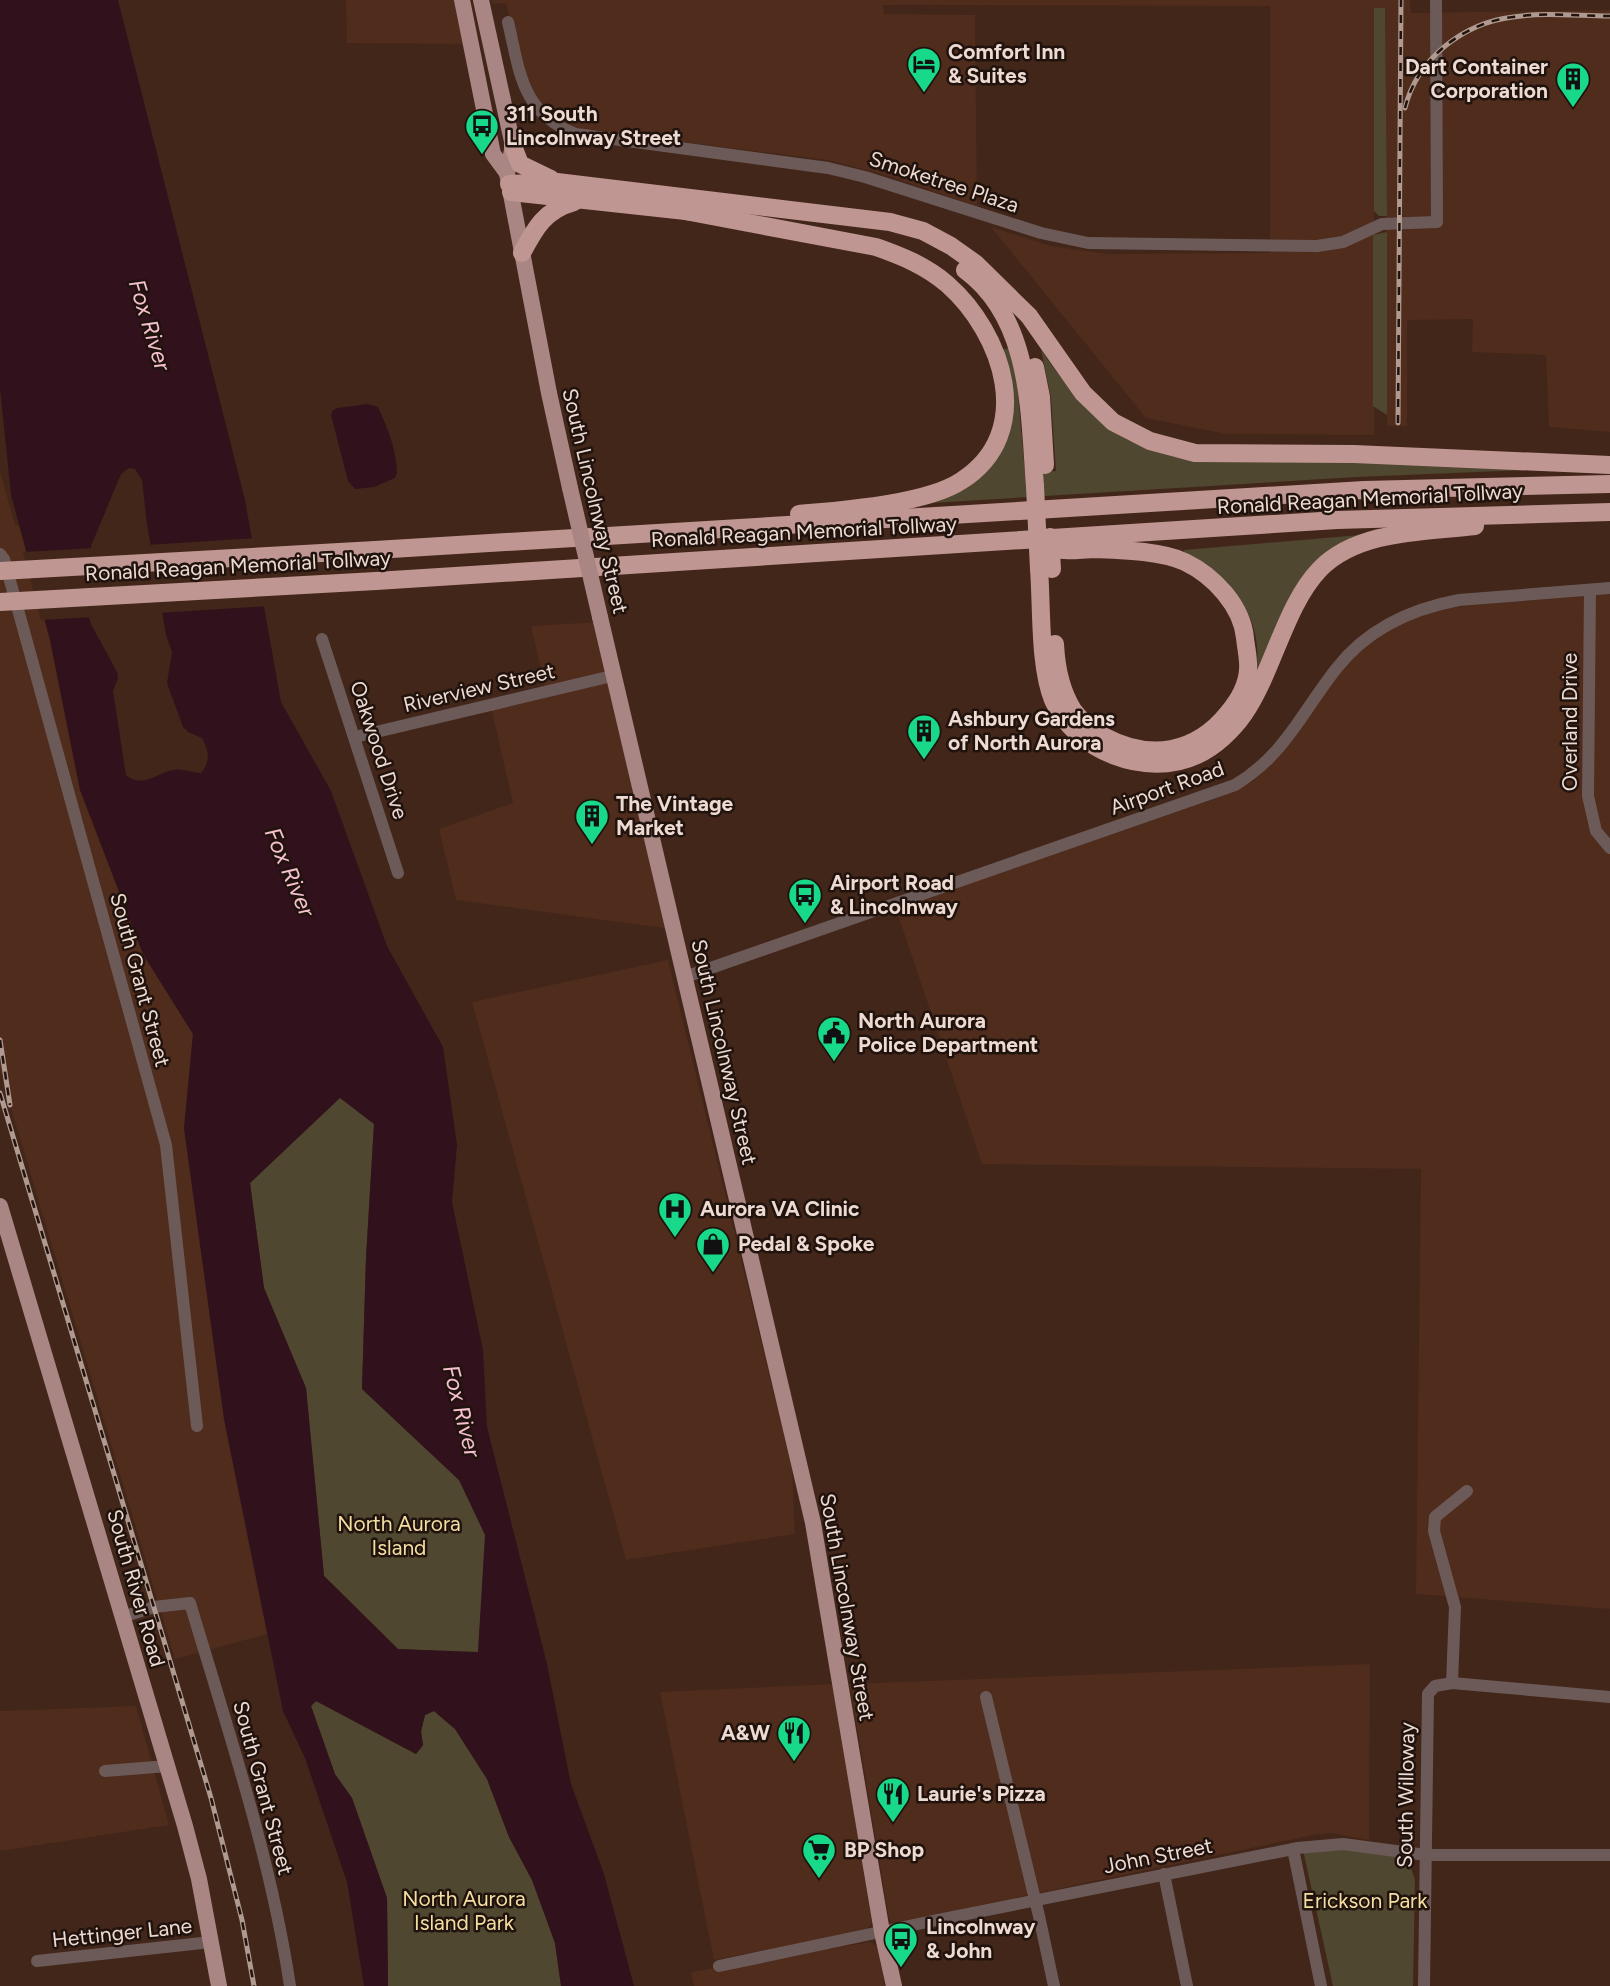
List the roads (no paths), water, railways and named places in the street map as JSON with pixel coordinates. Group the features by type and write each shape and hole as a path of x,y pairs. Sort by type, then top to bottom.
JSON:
{"highway":[{"path":"513,146 520,164 557,182"},
{"path":"509,183 557,182 890,222 923,232 951,246 975,263 1029,316 1083,393 1113,422 1150,441 1195,453 1354,454 1610,465"},
{"path":"509,183 580,200 870,230 916,241 947,258 971,275 991,296 1019,350 1027,386 1041,486"},
{"path":"522,253 537,224 549,213 561,205 580,200"},
{"path":"685,211 876,247 900,255 925,268 956,293 981,325 994,351 1004,383 1006,404 1000,436 976,470 960,482 916,497 858,508 791,515 735,529"},
{"path":"975,263 1016,317 1029,343 1041,397 1041,486 1046,569 1056,658 1062,684 1073,709 1092,730 1124,747 1152,751 1180,747 1203,736 1222,721 1239,699 1248,671 1244,627 1226,594 1204,573 1183,561 1136,551 1060,550 1013,542"},
{"name":"Ronald Reagan Memorial Tollway","path":"0,571 1364,490 1610,484"},
{"name":"Ronald Reagan Memorial Tollway","path":"0,602 1013,542 1337,520 1610,512"},
{"path":"1046,569 1046,673 1054,701 1070,726 1089,743 1112,755 1141,763 1170,762 1197,756 1224,737 1244,714 1260,686 1299,600 1320,569 1350,549 1386,537 1555,514"}],"main road":[{"name":"South Lincolnway Street","path":"462,0 494,154 509,183"},
{"name":"South Lincolnway Street","path":"481,0 513,146 509,183 570,488 813,1523 882,1931 894,1986"},
{"name":"South River Road","path":"0,1206 192,1852 219,1986"}],"street":[{"name":"Smoketree Plaza","path":"508,22 525,91 533,104 551,122 576,134 846,172 1041,233 1097,243 1317,246 1343,242 1382,224 1437,222 1436,0"},
{"name":"South Grant Street","path":"0,554 4,559 166,1145 197,1426"},
{"name":"Airport Road","path":"685,977 1235,785 1259,768 1284,744 1348,654 1374,632 1402,616 1436,604 1459,600 1610,588"},
{"name":"Overland Drive","path":"1590,590 1588,796 1596,831 1610,848"},
{"name":"Oakwood Drive","path":"322,639 398,873"},
{"name":"Riverview Street","path":"355,737 612,676"},
{"path":"1467,1491 1435,1517 1434,1524 1455,1607 1452,1683 1610,1697"},
{"name":"South Grant Street","path":"122,1617 154,1607 190,1603 256,1831 275,1907 290,1986"},
{"name":"South Willoway","path":"1424,1986 1426,1700 1431,1690 1452,1683"},
{"path":"986,1697 1054,1986"},
{"path":"105,1771 167,1766"},
{"name":"John Street","path":"719,1966 1293,1849 1343,1844 1426,1855 1610,1855"},
{"path":"1293,1849 1321,1986"},
{"path":"1164,1874 1187,1986"},
{"name":"Hettinger Lane","path":"37,1961 211,1942"}],"water":[{"name":"Fox River","path":"0,0 118,0 245,500 281,702 331,791 387,946 443,1047 457,1145 452,1202 483,1350 487,1427 547,1664 571,1784 604,1874 634,1986 561,1986 555,1943 532,1880 509,1837 487,1779 455,1729 434,1711 425,1715 421,1731 423,1745 416,1754 316,1701 311,1706 335,1774 352,1798 387,1898 388,1986 364,1986 347,1882 305,1758 283,1711 224,1419 184,1128 193,1034 143,954 80,790 50,640 11,495 0,388","holes":["129,468 135,469 142,480 166,635 172,652 167,683 183,727 202,738 206,747 208,760 201,773 176,770 138,781 126,775 113,691 118,678 117,672 91,624 87,611 87,576 91,546 121,474","340,1098 374,1124 362,1389 459,1480 485,1535 478,1652 398,1649 324,1576 306,1388 264,1288 250,1183"]},
{"path":"368,404 378,407 385,422 397,473 395,478 374,487 355,489 348,481 331,415 337,408"}],"railway":[{"path":"1398,423 1401,0"},
{"path":"1405,108 1411,90 1431,59 1445,46 1477,27 1513,17 1549,14 1610,16"},
{"path":"0,1040 10,1105"},
{"path":"0,1093 211,1798 242,1920 254,1986"}],"place":[{"name":"Comfort Inn & Suites","path":"924,94"},
{"name":"Dart Container Corporation","path":"1573,109"},
{"name":"311 South Lincolnway Street","path":"482,156"},
{"name":"Ashbury Gardens of North Aurora","path":"924,761"},
{"name":"The Vintage Market","path":"592,846"},
{"name":"Airport Road & Lincolnway","path":"805,925"},
{"name":"North Aurora Police Department","path":"834,1063"},
{"name":"Aurora VA Clinic","path":"675,1239"},
{"name":"Pedal & Spoke","path":"713,1274"},
{"name":"A&W","path":"794,1763"},
{"name":"Laurie's Pizza","path":"893,1824"},
{"name":"BP Shop","path":"819,1880"},
{"name":"Lincolnway & John","path":"901,1969"}],"park label":[{"name":"North Aurora Island","path":"399,1536"},
{"name":"Erickson Park","path":"1365,1901"},
{"name":"North Aurora Island Park","path":"464,1911"}]}
